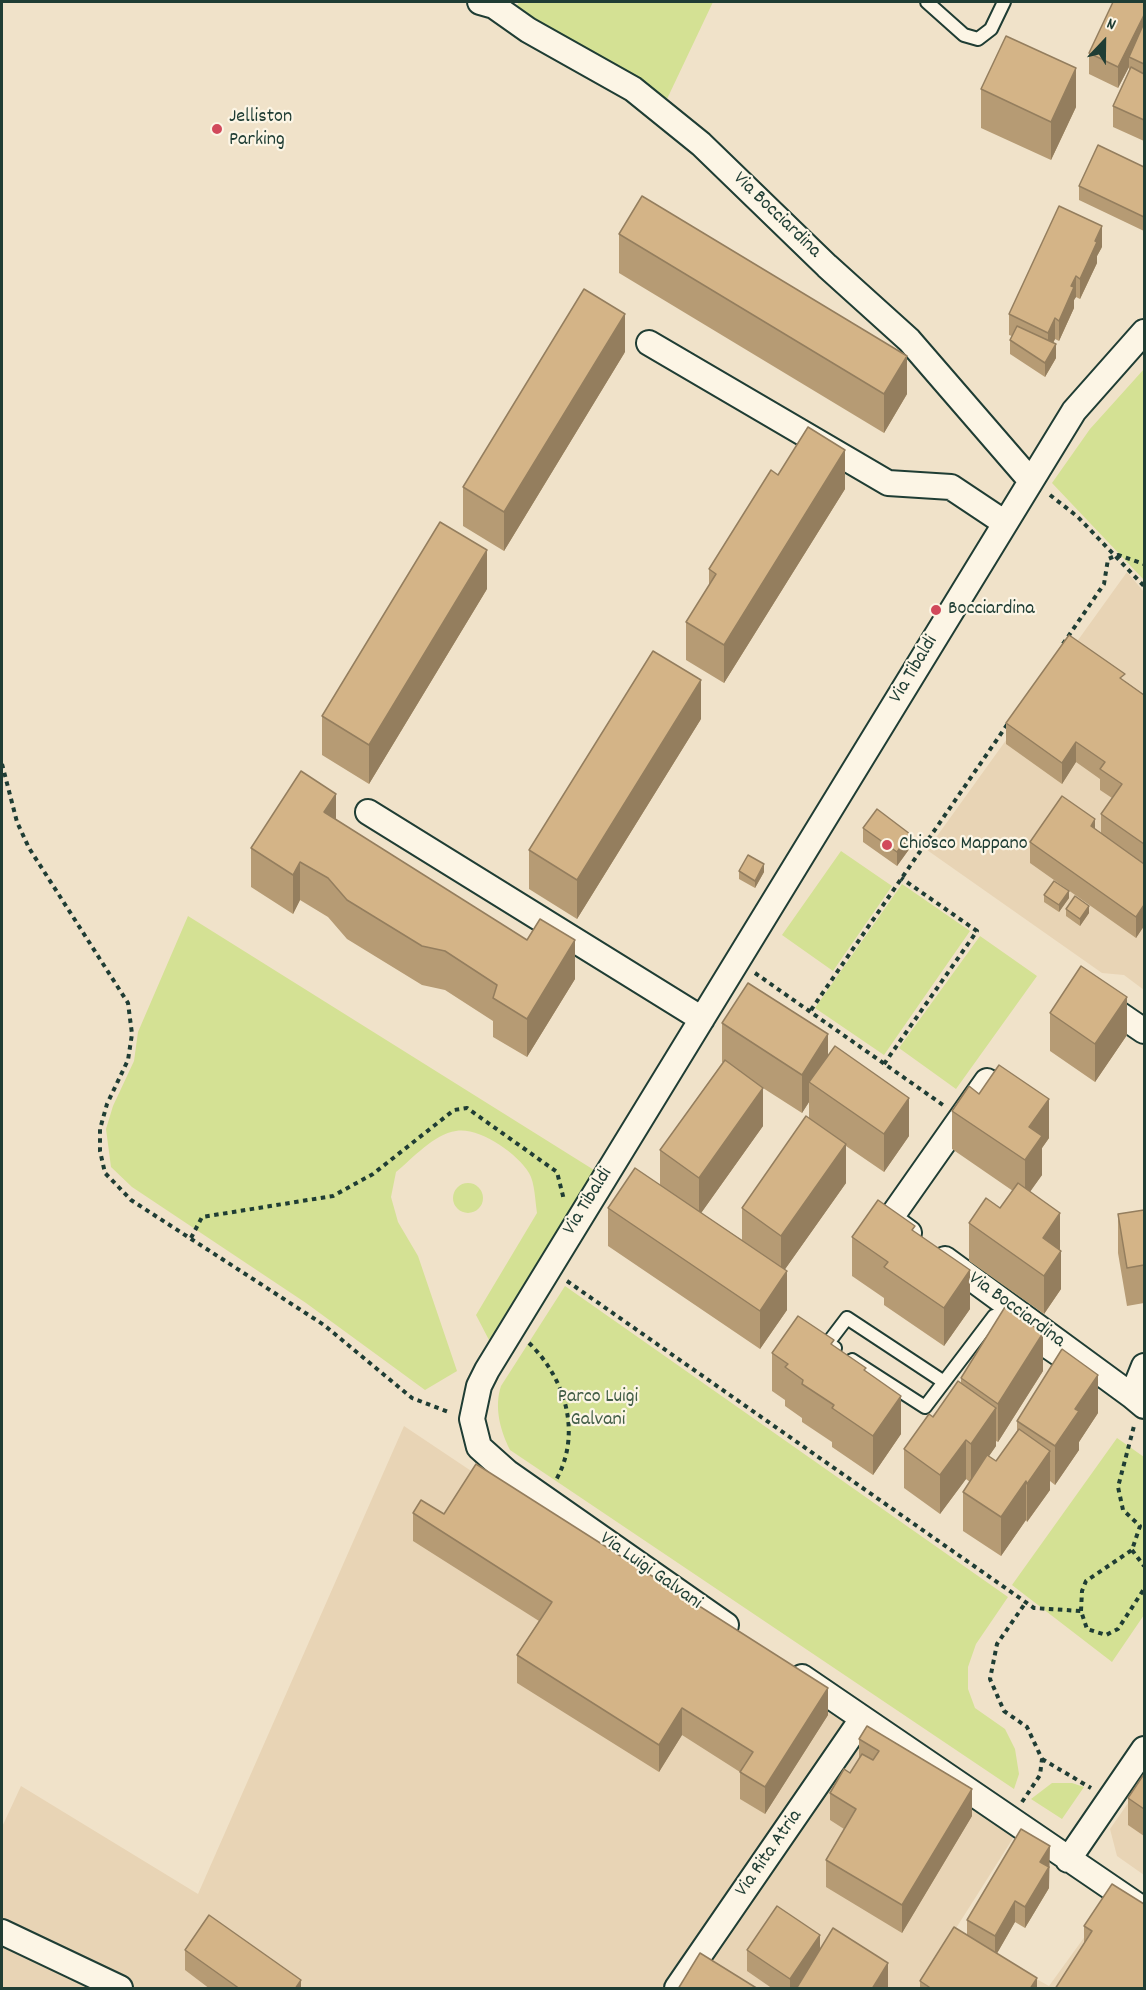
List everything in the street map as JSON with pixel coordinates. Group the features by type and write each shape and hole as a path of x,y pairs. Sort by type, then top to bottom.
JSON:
{"street":[{"name":"Via Bocciardina","path":"480,2 494,6 528,30 633,89 702,144 827,266 909,340 1031,481"},
{"name":"Via Tibaldi","path":"479,1386 574,1226 1074,411 1144,332"},
{"path":"649,343 888,483 951,487 1005,523"},
{"path":"368,812 702,1019"},
{"path":"1081,987 1144,1031"},
{"name":"Via Bocciardina","path":"987,1081 890,1220 1129,1397"},
{"path":"1129,1397 1144,1366"},
{"name":"Via Luigi Galvani","path":"479,1386 472,1419 479,1447 507,1472 747,1639"},
{"path":"785,1666 1144,1910"},
{"name":"Via Rita Atria","path":"677,1989 862,1719"},
{"path":"1068,1860 1144,1749"},
{"path":"2,1932 120,1989"}],"lane":[{"path":"927,2 964,35 978,39 991,29 1004,2"},
{"path":"944,1382 846,1318 828,1343 925,1407 944,1382 994,1316 1075,1373"}],"path":[{"path":"1031,481 1078,517 1118,555 1144,586"},
{"path":"1060,647 1104,584 1108,559 1118,555 1144,564"},
{"path":"811,1010 1015,713"},
{"path":"2,764 17,822 29,848 128,1004 132,1034 128,1060 111,1096 100,1129 100,1150 105,1173 131,1200 324,1325 412,1398 435,1409 472,1419"},
{"path":"884,1064 976,931 901,878"},
{"path":"737,961 811,1010 884,1064 962,1117"},
{"path":"190,1238 202,1217 333,1196 373,1174 454,1110 467,1108 557,1172 564,1198 565,1220 574,1226"},
{"path":"549,1269 1034,1608 1081,1611"},
{"path":"511,1330 527,1342 548,1364 568,1413 566,1463 544,1498"},
{"path":"1129,1397 1118,1487 1123,1510 1142,1525 1132,1550 1086,1581 1082,1591 1081,1611 1087,1629 1106,1635 1118,1629 1144,1589"},
{"path":"1132,1550 1144,1566"},
{"path":"1010,1821 1040,1774 1042,1759 1027,1727 1004,1711 990,1679 997,1644 1026,1602"},
{"path":"1042,1759 1109,1801"}],"shaded area":[{"path":"1127,572 1144,592 1144,990 1124,975 1102,973 927,850"},
{"path":"404,1426 1015,1835 953,1933 1049,1986 1112,1899 1144,1988 2,1988 2,1827 21,1786 198,1894"},
{"path":"1144,1780 1144,1875 1117,1856 1110,1829"}],"green space":[{"path":"519,2 713,2 667,99 514,11"},
{"path":"1144,369 1144,580 1052,483 1090,429"},
{"path":"841,851 892,886 833,971 782,935"},
{"path":"902,884 970,931 884,1055 815,1008"},
{"path":"188,916 594,1170 489,1340 476,1315 537,1213 534,1187 529,1173 516,1157 497,1143 465,1131 456,1131 440,1137 396,1172 391,1197 398,1222 418,1256 457,1371 425,1390 306,1303 132,1187 111,1167 106,1129 113,1106 134,1061 138,1032"},
{"path":"980,936 1037,976 956,1089 899,1048"},
{"path":"468,1183 479,1187 483,1198 479,1209 468,1213 457,1209 453,1198 457,1187"},
{"name":"Parco Luigi Galvani","path":"565,1286 1008,1597 976,1644 968,1667 968,1689 975,1708 1005,1729 1015,1749 1019,1774 1014,1789 510,1450 499,1418 498,1402 501,1386"},
{"path":"1117,1438 1144,1457 1144,1615 1112,1662 1012,1585"},
{"path":"1052,1783 1072,1783 1084,1787 1062,1819 1031,1799"}],"building":[{"path":"1113,2 1144,2 1144,15 1118,67 1089,53"},
{"path":"1144,23 1144,64 1129,57"},
{"path":"1006,36 1076,68 1051,122 981,89"},
{"path":"1131,67 1144,74 1144,120 1113,106"},
{"path":"1098,145 1144,167 1144,217 1079,186"},
{"path":"642,196 907,356 884,394 619,234"},
{"path":"1059,206 1102,226 1080,279 1076,276 1071,286 1074,287 1059,321 1055,318 1048,333 1009,314"},
{"path":"584,289 625,314 504,512 463,487"},
{"path":"1017,326 1056,344 1045,363 1010,340"},
{"path":"808,427 845,450 724,645 686,622 716,574 709,569 771,470 778,475"},
{"path":"440,522 487,550 369,745 322,716"},
{"path":"1069,635 1125,674 1120,678 1144,695 1144,844 1101,814 1122,784 1100,769 1105,762 1076,742 1062,763 1006,723"},
{"path":"653,651 701,680 577,880 529,850"},
{"path":"301,771 336,794 324,812 527,940 540,919 575,940 527,1019 493,998 497,985 445,951 422,946 347,900 328,878 300,862 293,875 251,848"},
{"path":"1062,796 1095,819 1091,826 1144,864 1144,905 1136,917 1030,842"},
{"path":"877,809 910,834 897,852 863,828"},
{"path":"748,855 764,864 755,881 739,871"},
{"path":"1054,881 1069,891 1059,905 1044,895"},
{"path":"1075,896 1089,906 1080,919 1066,909"},
{"path":"1081,966 1127,997 1095,1044 1050,1013"},
{"path":"748,983 828,1034 802,1075 722,1023"},
{"path":"835,1046 909,1098 884,1134 809,1082"},
{"path":"725,1060 763,1088 699,1178 660,1150"},
{"path":"999,1065 1049,1099 1029,1127 1042,1136 1025,1160 952,1111 969,1086 979,1094"},
{"path":"806,1116 846,1144 781,1236 742,1208"},
{"path":"635,1168 787,1271 760,1311 608,1208"},
{"path":"1018,1183 1060,1213 1043,1238 1061,1251 1044,1276 969,1223 986,1198 1000,1208"},
{"path":"878,1200 915,1226 912,1230 970,1270 944,1308 884,1267 888,1262 852,1237"},
{"path":"1144,1210 1144,1265 1127,1268 1118,1214"},
{"path":"1005,1307 1043,1333 998,1404 961,1378"},
{"path":"798,1316 834,1340 831,1344 901,1396 873,1436 832,1408 834,1405 802,1384 803,1380 785,1367 788,1364 772,1353"},
{"path":"1062,1349 1098,1375 1075,1409 1079,1411 1055,1446 1017,1421"},
{"path":"958,1381 996,1408 971,1444 966,1440 940,1475 904,1449 929,1414 933,1417"},
{"path":"1019,1429 1050,1451 1001,1517 963,1492 987,1455 996,1461"},
{"path":"476,1464 828,1688 765,1787 740,1772 753,1752 682,1708 659,1745 517,1655 552,1602 413,1513 421,1500 444,1514"},
{"path":"867,1726 972,1789 902,1905 826,1860 856,1809 830,1793 844,1769 850,1773 862,1754 873,1760 879,1751 859,1739"},
{"path":"1144,1774 1144,1809 1128,1798"},
{"path":"1021,1829 1050,1846 1040,1862 1049,1867 1025,1907 1015,1901 995,1936 967,1920"},
{"path":"1112,1884 1144,1904 1144,1989 1055,1989 1092,1931 1084,1926"},
{"path":"777,1906 820,1935 790,1979 747,1950"},
{"path":"209,1915 301,1980 295,1989 240,1989 185,1950"},
{"path":"954,1927 1037,1978 1030,1989 932,1989 920,1981"},
{"path":"833,1928 888,1963 872,1989 796,1989"},
{"path":"700,1953 758,1989 678,1989"}],"place":[{"name":"Jelliston Parking","path":"217,129"},
{"name":"Bocciardina","path":"936,610"},
{"name":"Chiosco Mappano","path":"887,845"}]}
